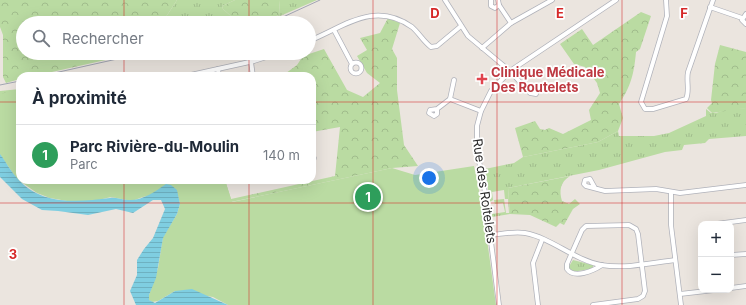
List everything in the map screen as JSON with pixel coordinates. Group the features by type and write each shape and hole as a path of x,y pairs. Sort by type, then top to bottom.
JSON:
{"street":[{"path":"445,0 461,26 482,48 510,71 530,94 536,94"},
{"path":"491,0 490,4 492,7 497,8 499,5"},
{"path":"498,0 499,5 511,23"},
{"path":"482,48 511,23 552,0"},
{"name":"Rue des Roitelets","path":"499,305 484,186 477,151 477,126 481,111 490,90 510,71 616,0"},
{"path":"666,0 667,16 641,102 645,109 653,109 686,99 688,95 686,80 688,72 712,0"},
{"path":"710,7 744,16 743,21 746,24"},
{"path":"316,38 334,30 356,17 382,14 398,19 411,26 431,47 437,46 461,26"},
{"path":"334,30 352,64"},
{"path":"204,72 257,60"},
{"path":"251,62 252,72"},
{"path":"437,109 450,99 454,80"},
{"path":"450,99 481,111"},
{"path":"596,188 608,192 656,188 680,193 746,185"},
{"path":"671,192 670,215 681,305"},
{"path":"734,222 746,220"},
{"path":"593,305 641,298 645,291 637,231 634,227 629,225 591,225 586,226 582,230 570,254 566,267 571,274 591,271 602,265"},
{"path":"491,235 521,232 542,240 570,254 602,265 625,266 675,260"},
{"path":"538,305 533,263 542,240"},
{"path":"734,255 746,254"},
{"path":"734,288 746,286"},
{"path":"680,294 698,292"}],"green space":[{"path":"0,0 177,0 167,16 16,16 16,60 106,60 52,72 16,72 16,80 6,83 3,77 3,35 0,27"},
{"path":"177,0 235,0 222,6 223,9 231,16 167,16"},
{"path":"235,0 279,0 280,15 231,16 223,9 222,6"},
{"path":"279,0 317,0 280,16 276,16 280,15"},
{"path":"641,12 651,16 640,49 636,52 633,73 629,85 619,104 623,118 618,131 598,142 523,157 515,128 535,121 540,129 545,130 549,128 563,134 591,120 589,110 600,93 597,83 585,67 574,64 560,44 582,29 593,45"},
{"path":"388,18 400,23 392,49 397,58 397,90 404,145 418,166 392,168 231,202 178,196 50,198 26,184 226,184 231,199 299,184 316,184 316,180 335,176 340,127 316,131 316,72 287,72 297,65 300,60 316,60 316,52 324,49 347,90 363,97 380,83 367,73 357,56 367,50 360,38 380,33"},
{"path":"720,45 746,52 746,108 712,113 707,108 712,103 711,100 715,64"},
{"path":"16,89 16,178 0,154 0,91"},
{"path":"16,90 16,178 0,154 0,94"},
{"path":"746,108 746,136 709,139 705,143 684,145 682,150 665,152 599,170 508,188 510,214 492,217 492,214 505,212 503,203 495,205 494,200 504,199 506,213 509,213 508,199 505,199 504,190 492,192 493,200 490,202 485,169 514,163 523,157 598,142 618,131 619,136 654,136 669,133 706,116 706,109 711,113 716,113 727,109"},
{"path":"474,166 483,210 496,305 228,305 213,297 175,291 158,301 152,302 149,300 149,295 158,268 163,237 177,214 180,204 178,196 161,188 156,192 132,201 111,197 94,201 67,201 50,198 37,193 24,184 226,184 232,202 392,168 415,175"},
{"path":"570,176 564,181 561,187 562,201 569,204 575,199 580,204 573,209 564,225 560,223 556,227 530,215 510,214 508,188"},
{"path":"573,260 593,265 593,267 590,269 572,272 568,268"}],"water":[{"path":"0,154 16,177 16,184 24,184 38,194 49,198 73,201 112,198 133,200 148,195 166,184 171,185 177,190 180,204 177,214 163,238 156,278 149,295 149,300 155,303 175,291 192,289 228,305 136,305 130,291 137,275 137,260 153,238 165,209 161,200 153,200 133,213 116,209 88,215 42,210 22,199 0,177"}],"railway":[{"path":"285,16 320,0"},
{"path":"59,72 113,60"},
{"path":"0,85 16,82"}],"place":[{"name":"Clinique Médicale Des Routelets","path":"482,79"},
{"name":"Parc Rivière-du-Moulin","path":"368,197"}]}
